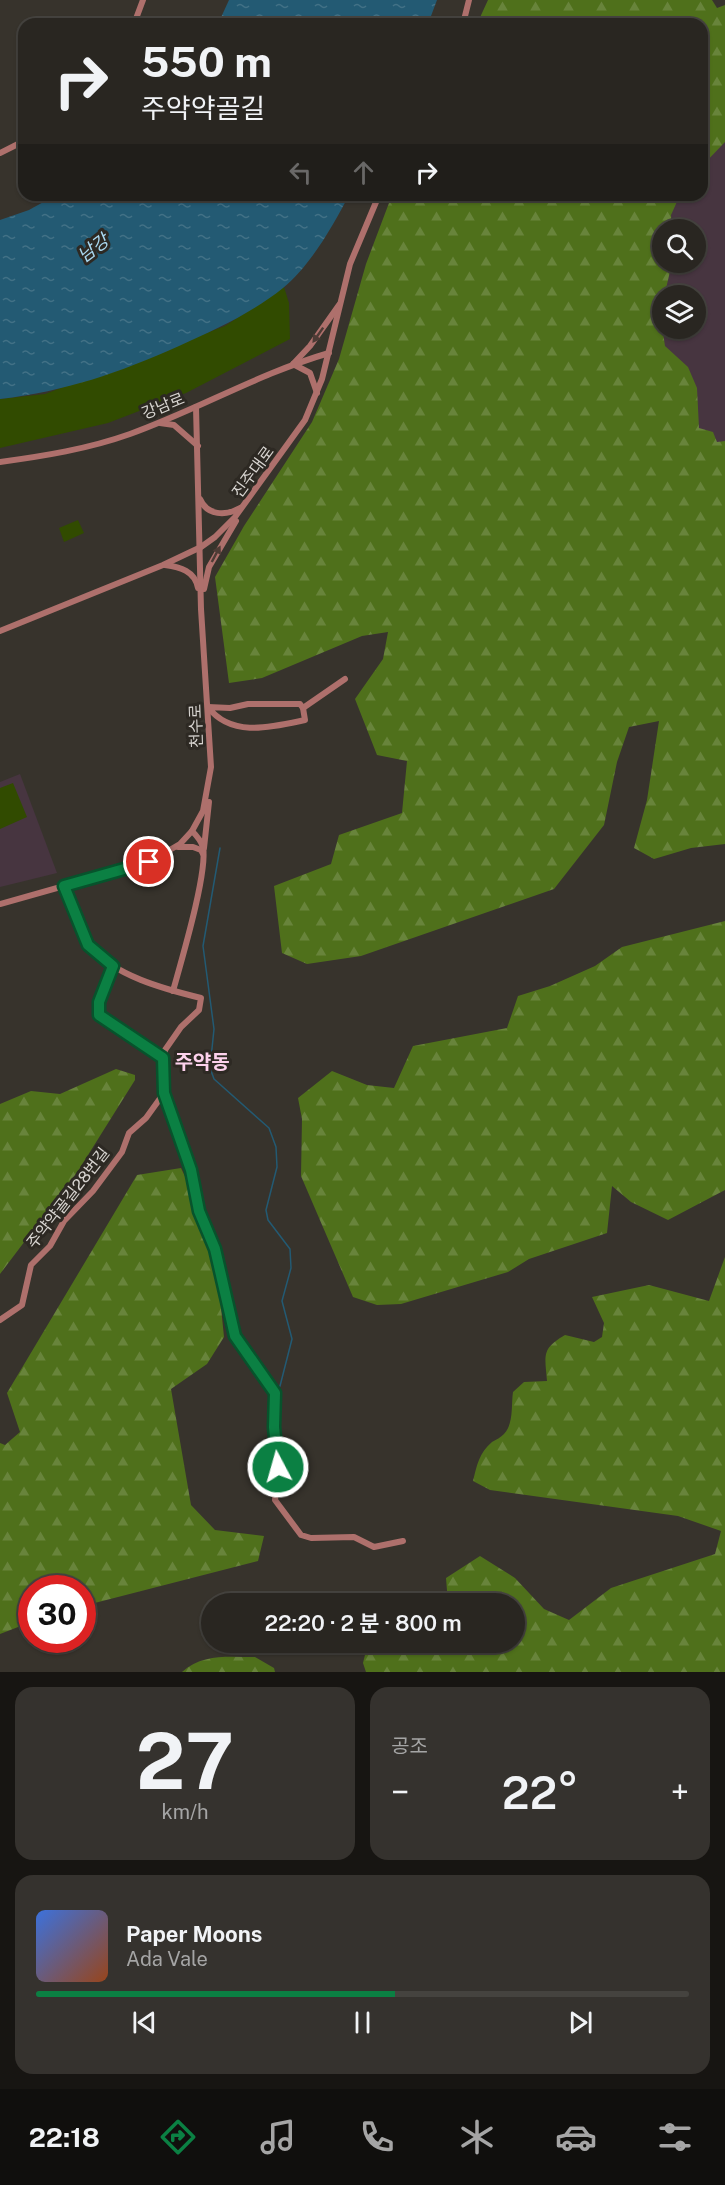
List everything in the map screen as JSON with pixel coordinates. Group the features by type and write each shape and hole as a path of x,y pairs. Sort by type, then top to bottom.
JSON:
{"street":[{"path":"136,18 143,0"},
{"path":"464,18 469,0"},
{"path":"0,153 18,144"},
{"name":"진주대로","path":"0,631 163,565 201,547 225,528 248,502 301,427 317,393 358,242 376,201"},
{"path":"317,393 310,373 292,364 310,346 341,302"},
{"name":"강남로","path":"0,462 69,451 127,435 160,423 292,364 328,353"},
{"name":"천수로","path":"0,904 149,862 176,847 192,831 206,802 211,767 201,609 196,407"},
{"path":"160,423 174,425 198,446"},
{"path":"199,496 206,509 221,513 238,510 248,502"},
{"path":"201,609 209,567 248,502"},
{"path":"163,565 177,567 192,575 197,582 201,609"},
{"path":"303,708 345,679"},
{"path":"300,704 305,720 243,728 216,717 208,707 300,704"},
{"path":"173,991 192,918 203,855 211,767"},
{"path":"192,831 201,841 203,855"},
{"path":"176,847 193,847 201,850 203,855"},
{"path":"64,886 88,945 113,966 173,991 201,998 199,1010 181,1027 163,1058 164,1093 191,1170 199,1211 215,1249 235,1336 275,1393 274,1427 278,1467 275,1500 301,1535 311,1538 354,1537 374,1547 403,1541"},
{"path":"113,966 99,1002 99,1015 163,1058"},
{"name":"주약약골길28번길","path":"0,1320 22,1305 31,1265 50,1246 64,1221 93,1191 122,1152 129,1133 146,1118 164,1093"}],"shaded area":[{"path":"725,48 725,461 708,463 646,329 652,305 652,339 706,339 706,285 657,285 660,273 706,273 706,219 667,219 671,201 708,201 708,95"},
{"path":"20,774 57,873 0,887 0,782"}],"green space":[{"path":"488,0 712,0 717,8 725,5 725,142 708,160 708,18 480,18"},
{"path":"390,201 677,201 671,219 652,219 652,273 670,273 667,285 652,285 652,339 664,339 665,346 688,367 697,388 699,428 713,432 717,442 725,441 725,844 691,848 654,859 634,848 647,800 659,721 629,727 617,762 604,825 554,889 361,956 307,964 282,953 274,886 331,864 339,835 402,813 407,761 377,755 355,699 383,659 388,632 362,636 262,678 229,683 215,577 244,526 312,422 339,359 366,264"},
{"path":"284,287 289,303 290,339 186,393 108,423 0,448 0,399 45,394 225,326"},
{"path":"78,520 84,533 64,542 59,528"},
{"path":"13,783 27,817 0,829 0,788"},
{"path":"725,921 725,1190 668,1220 631,1202 612,1186 607,1233 529,1259 508,1272 401,1304 377,1305 353,1297 301,1176 302,1119 298,1098 332,1071 367,1085 394,1088 413,1046 507,1028 518,996 550,986 595,966 622,947"},
{"path":"116,1069 135,1075 135,1080 78,1171 0,1274 0,1104 31,1091 60,1094"},
{"path":"181,1168 214,1238 224,1337 207,1364 171,1389 191,1505 215,1530 264,1536 258,1561 96,1603 96,1575 18,1575 18,1627 0,1634 0,1443 5,1445 20,1432 7,1393 137,1175"},
{"path":"725,1257 725,1672 366,1672 363,1663 366,1653 525,1653 525,1593 447,1593 446,1578 480,1556 515,1578 544,1609 569,1620 611,1588 715,1554 721,1531 678,1516 490,1490 473,1481 484,1450 507,1430 511,1419 513,1392 524,1382 547,1381 545,1359 552,1344 565,1335 594,1342 602,1337 604,1323 592,1297 649,1285 709,1301"},
{"path":"255,1657 274,1668 275,1672 182,1672 207,1659"}],"water":[{"path":"229,0 437,0 430,18 221,18"},
{"name":"남강","path":"45,201 346,201 312,257 302,269 283,288 246,313 179,346 113,373 70,386 0,399 0,220 29,210"}],"waterway":[{"path":"220,848 203,946 214,1029 210,1068 214,1079 269,1128 276,1147 277,1167 266,1210 268,1220 290,1249 291,1268 282,1301 292,1339 280,1386"}],"district":[{"name":"주약동","path":"202,1062"}],"route":[{"path":"149,862 64,886 88,945 113,966 99,1002 99,1015 163,1058 164,1093 191,1170 199,1211 215,1249 235,1336 239,1345 275,1393 274,1427 278,1467"}]}
